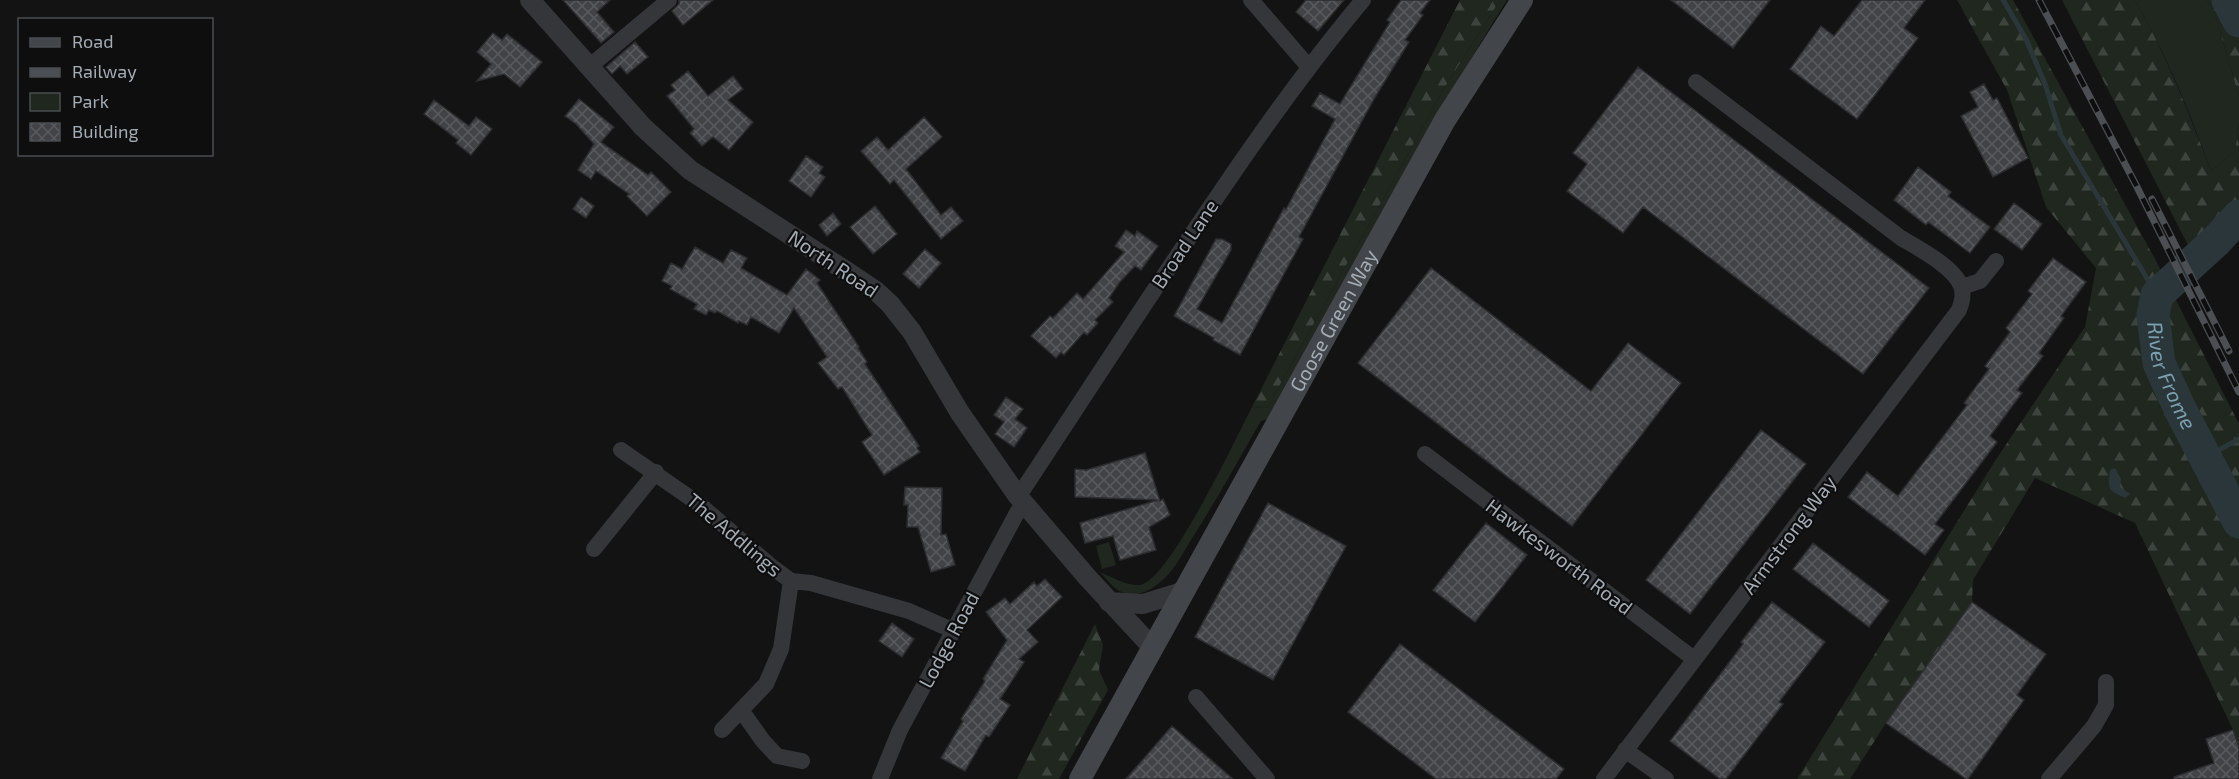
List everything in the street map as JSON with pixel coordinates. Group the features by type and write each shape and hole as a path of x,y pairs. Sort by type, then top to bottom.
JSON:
{"main road":[{"name":"Goose Green Way","path":"1080,779 1445,120 1522,0"}],"street":[{"name":"North Road","path":"530,0 643,126 690,170 876,291 890,304 912,333 960,413 1021,500 1152,647"},
{"path":"589,67 669,0"},
{"path":"1251,0 1308,66"},
{"name":"Broad Lane","path":"1021,500 1024,488 1154,288 1308,66 1363,0"},
{"path":"1696,82 1901,238 1927,253 1958,279 1962,288 1980,281 1996,261"},
{"name":"Armstrong Way","path":"1604,779 1959,310 1963,299 1962,288"},
{"name":"The Addlings","path":"621,450 656,472 699,504 791,581 812,583 909,611 954,631"},
{"name":"Hawkesworth Road","path":"1425,454 1694,659"},
{"path":"594,549 656,472"},
{"name":"Lodge Road","path":"880,779 900,730 1018,511 1021,500"},
{"path":"722,729 766,684 781,649 791,581"},
{"path":"1110,602 1143,604 1185,591"},
{"path":"2049,779 2094,726 2106,705 2106,682"},
{"path":"1196,697 1267,779"},
{"path":"741,710 777,756 802,761"},
{"path":"1625,750 1666,779"}],"green space":[{"path":"1460,0 1500,0 1446,85 1267,408 1252,407"},
{"path":"1500,0 1507,0 1415,156 1269,419 1261,421 1180,558 1168,575 1151,589 1133,594 1117,589 1100,572 1119,581 1135,585 1140,585 1153,577 1168,560 1184,535 1218,475 1252,407 1267,408 1446,85"},
{"path":"1957,0 2013,0 2155,259 2239,424 2239,747 2135,523 2035,478 1973,580 1972,602 1886,723 1850,779 1797,779 1995,461 2085,327 2096,268 2046,207 2007,90"},
{"path":"2062,0 2135,0 2167,63 2211,171 2235,151 2239,124 2239,208 2192,253"},
{"path":"2135,0 2207,0 2214,11 2239,97 2239,124 2235,151 2211,171 2177,84"},
{"path":"2207,0 2223,0 2239,31 2239,97 2214,11"},
{"path":"1109,542 1116,565 1102,569 1096,546"},
{"path":"1095,624 1103,645 1099,670 1108,690 1059,779 1017,779"}],"shaded area":[{"path":"2115,468 2121,479 2120,487 2130,494 2125,498 2110,488 2110,470"}],"building":[{"path":"563,0 610,0 597,12 614,32 601,43"},
{"path":"679,0 713,0 683,25 672,11 679,4"},
{"path":"1306,0 1344,0 1318,31 1296,12"},
{"path":"1401,0 1430,0 1420,13 1423,15 1405,40 1409,42 1374,99 1299,237 1303,239 1240,355 1174,316 1216,239 1222,239 1231,244 1231,250 1197,309 1222,323 1335,119 1312,106 1320,93 1340,104 1390,22 1387,20"},
{"path":"1671,0 1770,0 1733,48"},
{"path":"1862,0 1925,0 1904,28 1918,38 1857,119 1790,69 1821,26 1834,36"},
{"path":"493,33 502,40 507,34 542,62 520,87 504,74 477,81 491,64 477,52"},
{"path":"635,42 648,57 627,74 620,66 612,74 606,67"},
{"path":"1638,67 1929,288 1863,374 1643,207 1623,233 1567,191 1587,164 1573,153"},
{"path":"688,71 708,96 733,76 743,89 728,100 753,122 729,150 713,137 702,146 690,133 694,129 667,96 675,90 671,85"},
{"path":"1984,84 1993,100 1997,98 2028,158 1993,177 1961,116 1978,107 1970,92"},
{"path":"579,99 614,127 601,142 648,175 651,172 671,192 647,216 627,196 629,194 596,171 591,179 578,170 594,144 576,124 565,116"},
{"path":"434,100 469,126 476,117 492,129 471,155 456,143 458,140 424,114"},
{"path":"924,117 942,137 906,169 941,215 951,207 963,221 941,239 894,180 890,184 861,151 877,137 888,150"},
{"path":"806,156 823,167 819,173 825,177 811,197 789,181"},
{"path":"1918,167 1951,192 1948,196 1990,227 1970,253 1928,222 1926,225 1894,200"},
{"path":"581,197 594,206 586,218 573,209"},
{"path":"2014,203 2042,224 2022,250 1994,229"},
{"path":"875,206 897,234 873,254 850,227"},
{"path":"833,213 841,224 827,236 819,225"},
{"path":"1126,230 1135,236 1137,231 1158,246 1141,270 1135,266 1119,283 1109,298 1113,302 1095,320 1098,323 1087,335 1084,332 1064,355 1061,352 1056,358 1031,336 1050,316 1053,318 1077,293 1083,299 1124,252 1115,246"},
{"path":"695,247 723,263 731,250 747,258 741,268 787,295 806,269 820,280 817,283 859,347 867,362 865,364 919,446 917,448 920,452 884,475 862,442 872,435 842,387 838,389 818,363 827,357 794,308 779,333 751,317 747,325 739,321 738,323 717,311 715,313 709,310 706,315 694,309 697,304 670,289 672,286 662,281 671,263 682,269"},
{"path":"925,249 941,263 919,288 903,274"},
{"path":"2053,258 2086,282 2061,316 2064,318 2039,353 2043,356 2017,390 2022,393 1990,436 1997,442 1935,524 1944,530 1925,555 1848,497 1867,472 1898,496 1967,405 1964,403 1989,369 1985,366 2010,332 2006,328 2032,294 2028,291"},
{"path":"1431,268 1591,391 1628,343 1681,383 1572,526 1358,363"},
{"path":"1006,397 1023,409 1015,419 1027,428 1014,447 995,434 1004,422 994,415"},
{"path":"1761,430 1806,464 1690,614 1646,580"},
{"path":"1145,453 1160,501 1163,499 1170,515 1149,527 1156,550 1120,560 1113,536 1085,543 1080,523 1158,500 1075,497 1075,469 1086,470"},
{"path":"905,487 942,488 941,535 946,534 955,565 931,572 918,527 907,527 908,505 904,505"},
{"path":"1268,503 1346,546 1273,680 1195,637"},
{"path":"1486,523 1527,555 1475,622 1433,590"},
{"path":"1813,543 1889,601 1869,627 1793,569"},
{"path":"1045,579 1062,597 1027,630 1038,642 1019,659 1024,662 1000,699 1010,705 989,737 986,735 965,771 941,758 963,721 961,719 985,681 983,679 1007,640 986,612 1005,598 1010,604 1034,582 1037,586"},
{"path":"1772,602 1825,642 1779,702 1783,704 1726,779 1720,779 1670,741"},
{"path":"1972,602 2046,654 2017,695 2024,700 1966,779 1886,723"},
{"path":"892,623 914,639 902,657 879,641"},
{"path":"1400,644 1564,769 1556,779 1436,779 1348,712"},
{"path":"1172,726 1233,779 1126,779"},
{"path":"2233,730 2239,747 2239,779 2174,779 2174,777 2214,763 2206,739"}],"waterway":[{"path":"2003,0 2026,39 2045,84 2061,135 2157,295"},
{"name":"River Frome","path":"2228,0 2239,21"},
{"name":"River Frome","path":"2239,216 2216,241 2157,295 2153,315 2159,363 2180,409 2239,522"},
{"path":"2206,457 2239,439"}],"railway":[{"path":"2039,0 2136,185 2239,392"},
{"path":"2152,199 2229,351"}]}
